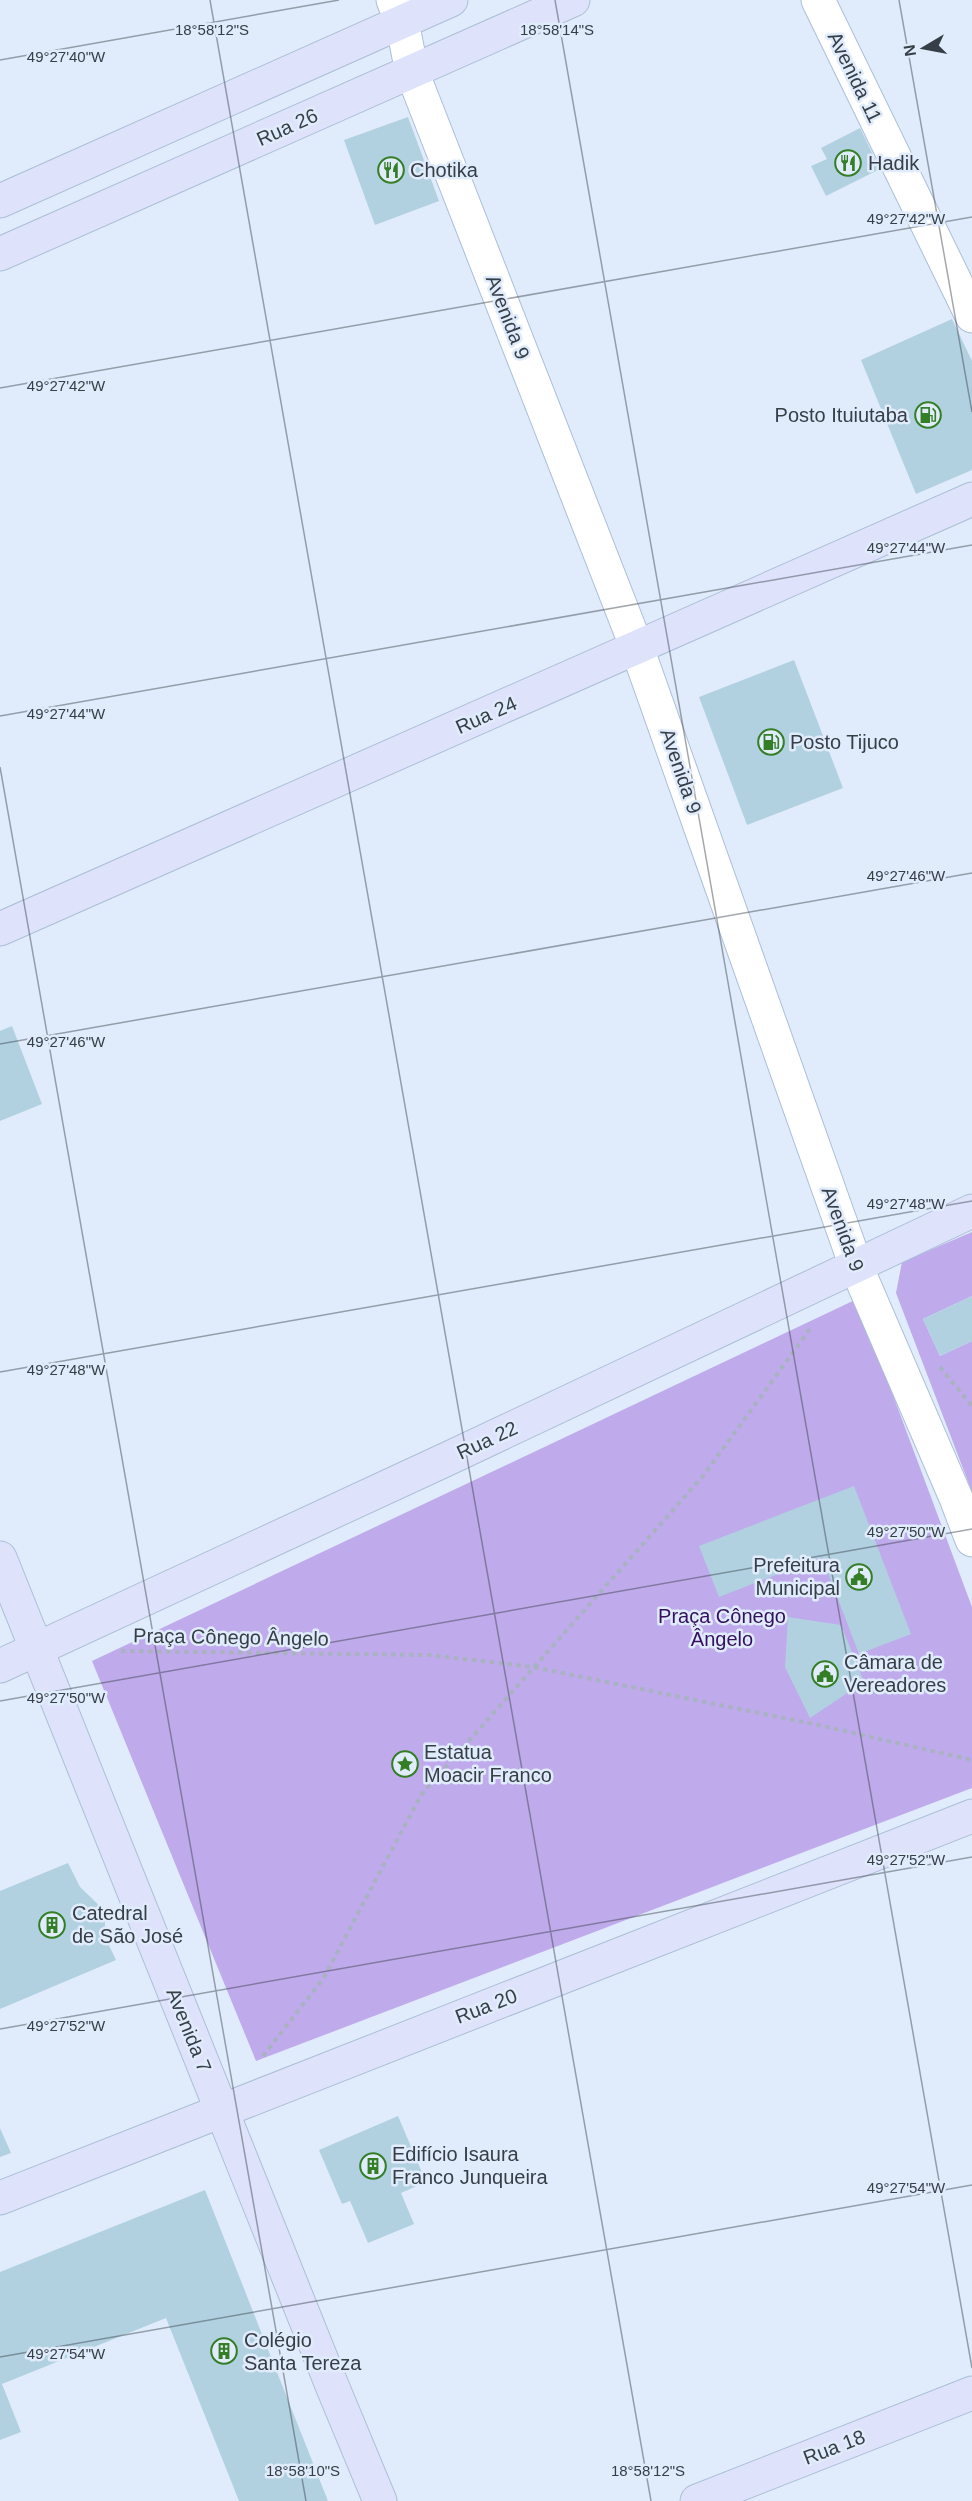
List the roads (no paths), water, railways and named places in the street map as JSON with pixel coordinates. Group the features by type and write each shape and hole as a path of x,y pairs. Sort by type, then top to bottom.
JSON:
{"street":[{"path":"0,201 234,97 397,11 451,0"},
{"name":"Rua 26","path":"0,254 573,0"},
{"name":"Avenida 11","path":"818,0 972,316"},
{"name":"Avenida 9","path":"397,11 412,72 638,648 856,1266 972,1540"},
{"path":"234,97 253,142"},
{"name":"Rua 24","path":"0,929 972,499"},
{"name":"Rua 22","path":"0,1666 972,1211"},
{"name":"Avenida 7","path":"0,1558 380,2501"},
{"name":"Rua 20","path":"0,2198 972,1816"},
{"name":"Rua 18","path":"697,2501 972,2393"}],"place":[{"name":"Hadik","path":"848,163"},
{"name":"Chotika","path":"391,170"},
{"name":"Posto Ituiutaba","path":"928,415"},
{"name":"Posto Tijuco","path":"771,742"},
{"name":"Prefeitura Municipal","path":"859,1577"},
{"name":"Câmara de Vereadores","path":"825,1674"},
{"name":"Estatua Moacir Franco","path":"405,1764"},
{"name":"Catedral de São José","path":"52,1925"},
{"name":"Edifício Isaura Franco Junqueira","path":"373,2166"},
{"name":"Colégio Santa Tereza","path":"224,2351"}],"park label":[{"name":"Praça Cônego Ângelo","path":"722,1628"}]}
